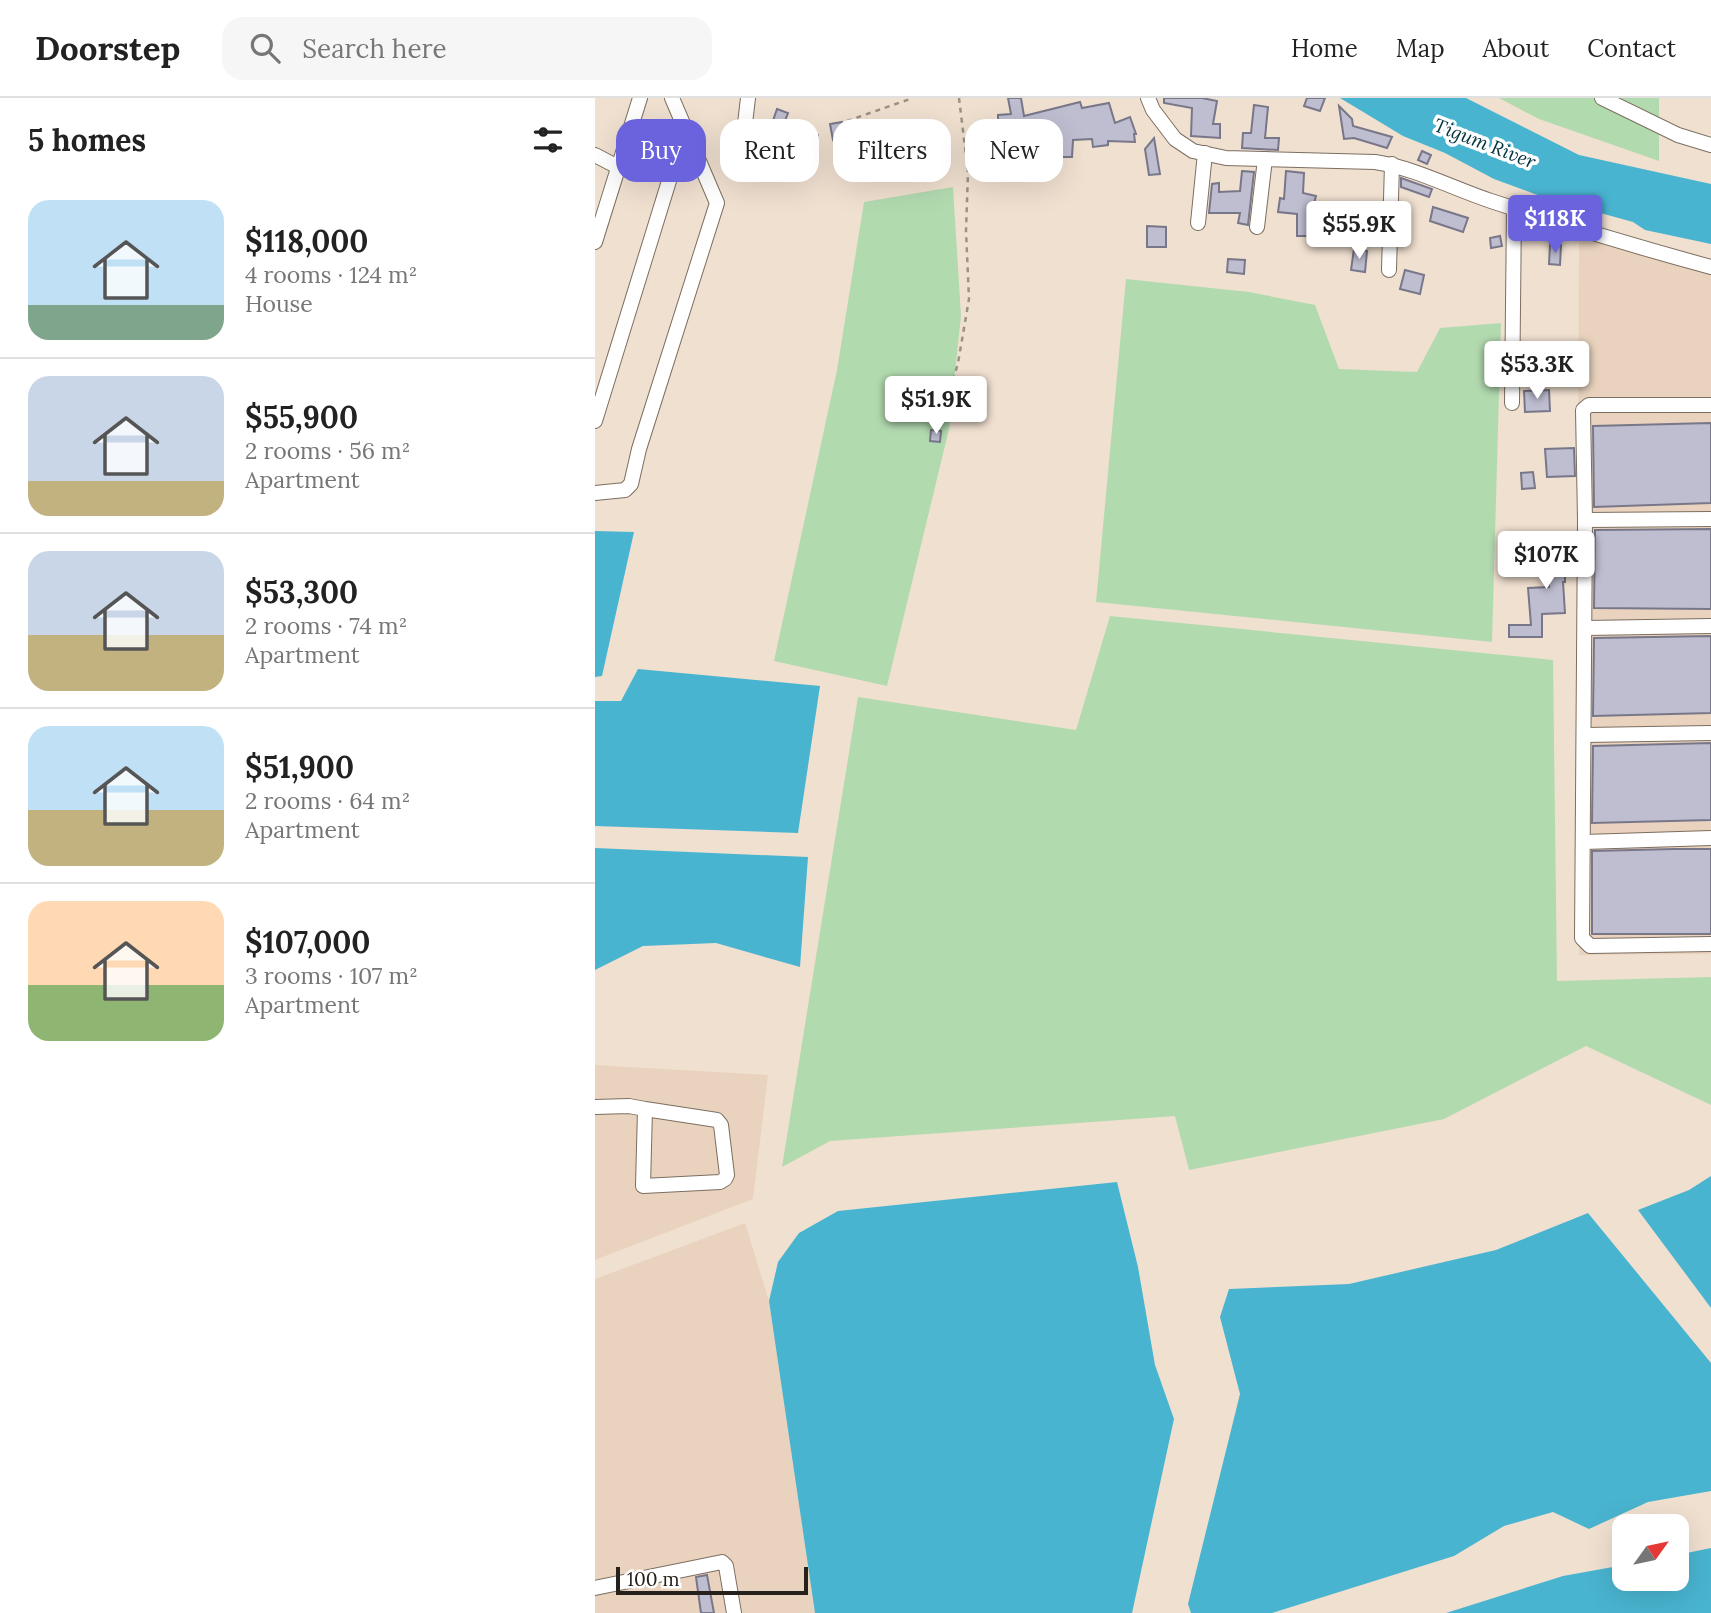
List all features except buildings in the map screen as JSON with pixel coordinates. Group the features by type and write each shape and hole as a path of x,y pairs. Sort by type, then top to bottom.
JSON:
{"street":[{"path":"633,119 640,98"},
{"path":"672,98 681,119"},
{"path":"746,119 748,98"},
{"path":"1148,98 1153,110 1175,139 1193,151 1226,158 1392,164 1514,209 1630,246 1711,267"},
{"path":"1602,98 1678,135 1711,145"},
{"path":"1198,223 1205,153"},
{"path":"595,155 616,166"},
{"path":"1257,227 1265,159"},
{"path":"1389,270 1392,164"},
{"path":"595,242 616,174"},
{"path":"595,493 625,490 631,484 639,449 717,203 706,178"},
{"path":"595,421 669,182"},
{"path":"1512,403 1514,209"},
{"path":"1711,405 1589,405 1583,410 1585,735 1582,938 1590,946 1711,944"},
{"path":"1585,520 1711,519"},
{"path":"1585,628 1711,626"},
{"path":"1585,735 1711,733"},
{"path":"1584,842 1711,838"},
{"path":"595,1107 629,1106 717,1119 721,1125 727,1175 725,1179 720,1182 643,1186 645,1109"},
{"path":"595,1588 722,1562 726,1566 734,1613"}],"path":[{"path":"853,119 913,98"},
{"path":"942,419 958,363 969,299 966,231 968,172 959,98"}],"shaded area":[{"path":"1579,235 1711,272 1711,954 1579,955"},
{"path":"595,1065 768,1075 753,1199 595,1260"},
{"path":"745,1223 769,1301 815,1613 595,1613 595,1279"}],"green space":[{"path":"1499,98 1659,98 1659,161 1539,119"},
{"path":"953,187 961,316 949,429 887,686 774,661 837,370 864,202"},
{"path":"1126,279 1249,292 1315,305 1339,369 1417,372 1440,328 1501,323 1492,642 1096,602"},
{"path":"1110,616 1553,660 1557,981 1711,977 1711,1105 1586,1046 1444,1119 1189,1170 1175,1116 830,1141 782,1167 858,697 1076,730"}],"water":[{"name":"Tigum River","path":"1340,98 1466,98 1579,155 1711,184 1711,244 1645,230 1633,222 1546,198 1494,179 1445,153 1403,136"},
{"path":"595,531 634,532 602,676 595,677"},
{"path":"638,669 820,686 798,833 595,826 595,701 621,701"},
{"path":"595,848 808,857 800,967 716,943 643,946 595,970"},
{"path":"1711,1176 1711,1308 1638,1210 1689,1190"},
{"path":"1117,1182 1138,1267 1155,1365 1174,1419 1132,1613 815,1613 769,1301 778,1262 799,1233 838,1211"},
{"path":"1588,1213 1711,1363 1711,1491 1648,1502 1622,1514 1612,1514 1612,1518 1589,1529 1553,1512 1504,1526 1454,1556 1272,1613 1191,1613 1188,1604 1240,1394 1220,1317 1229,1289 1349,1284 1496,1250"},
{"path":"1711,1548 1711,1613 1446,1613 1563,1576 1612,1567 1612,1591 1689,1591 1689,1553"}]}
